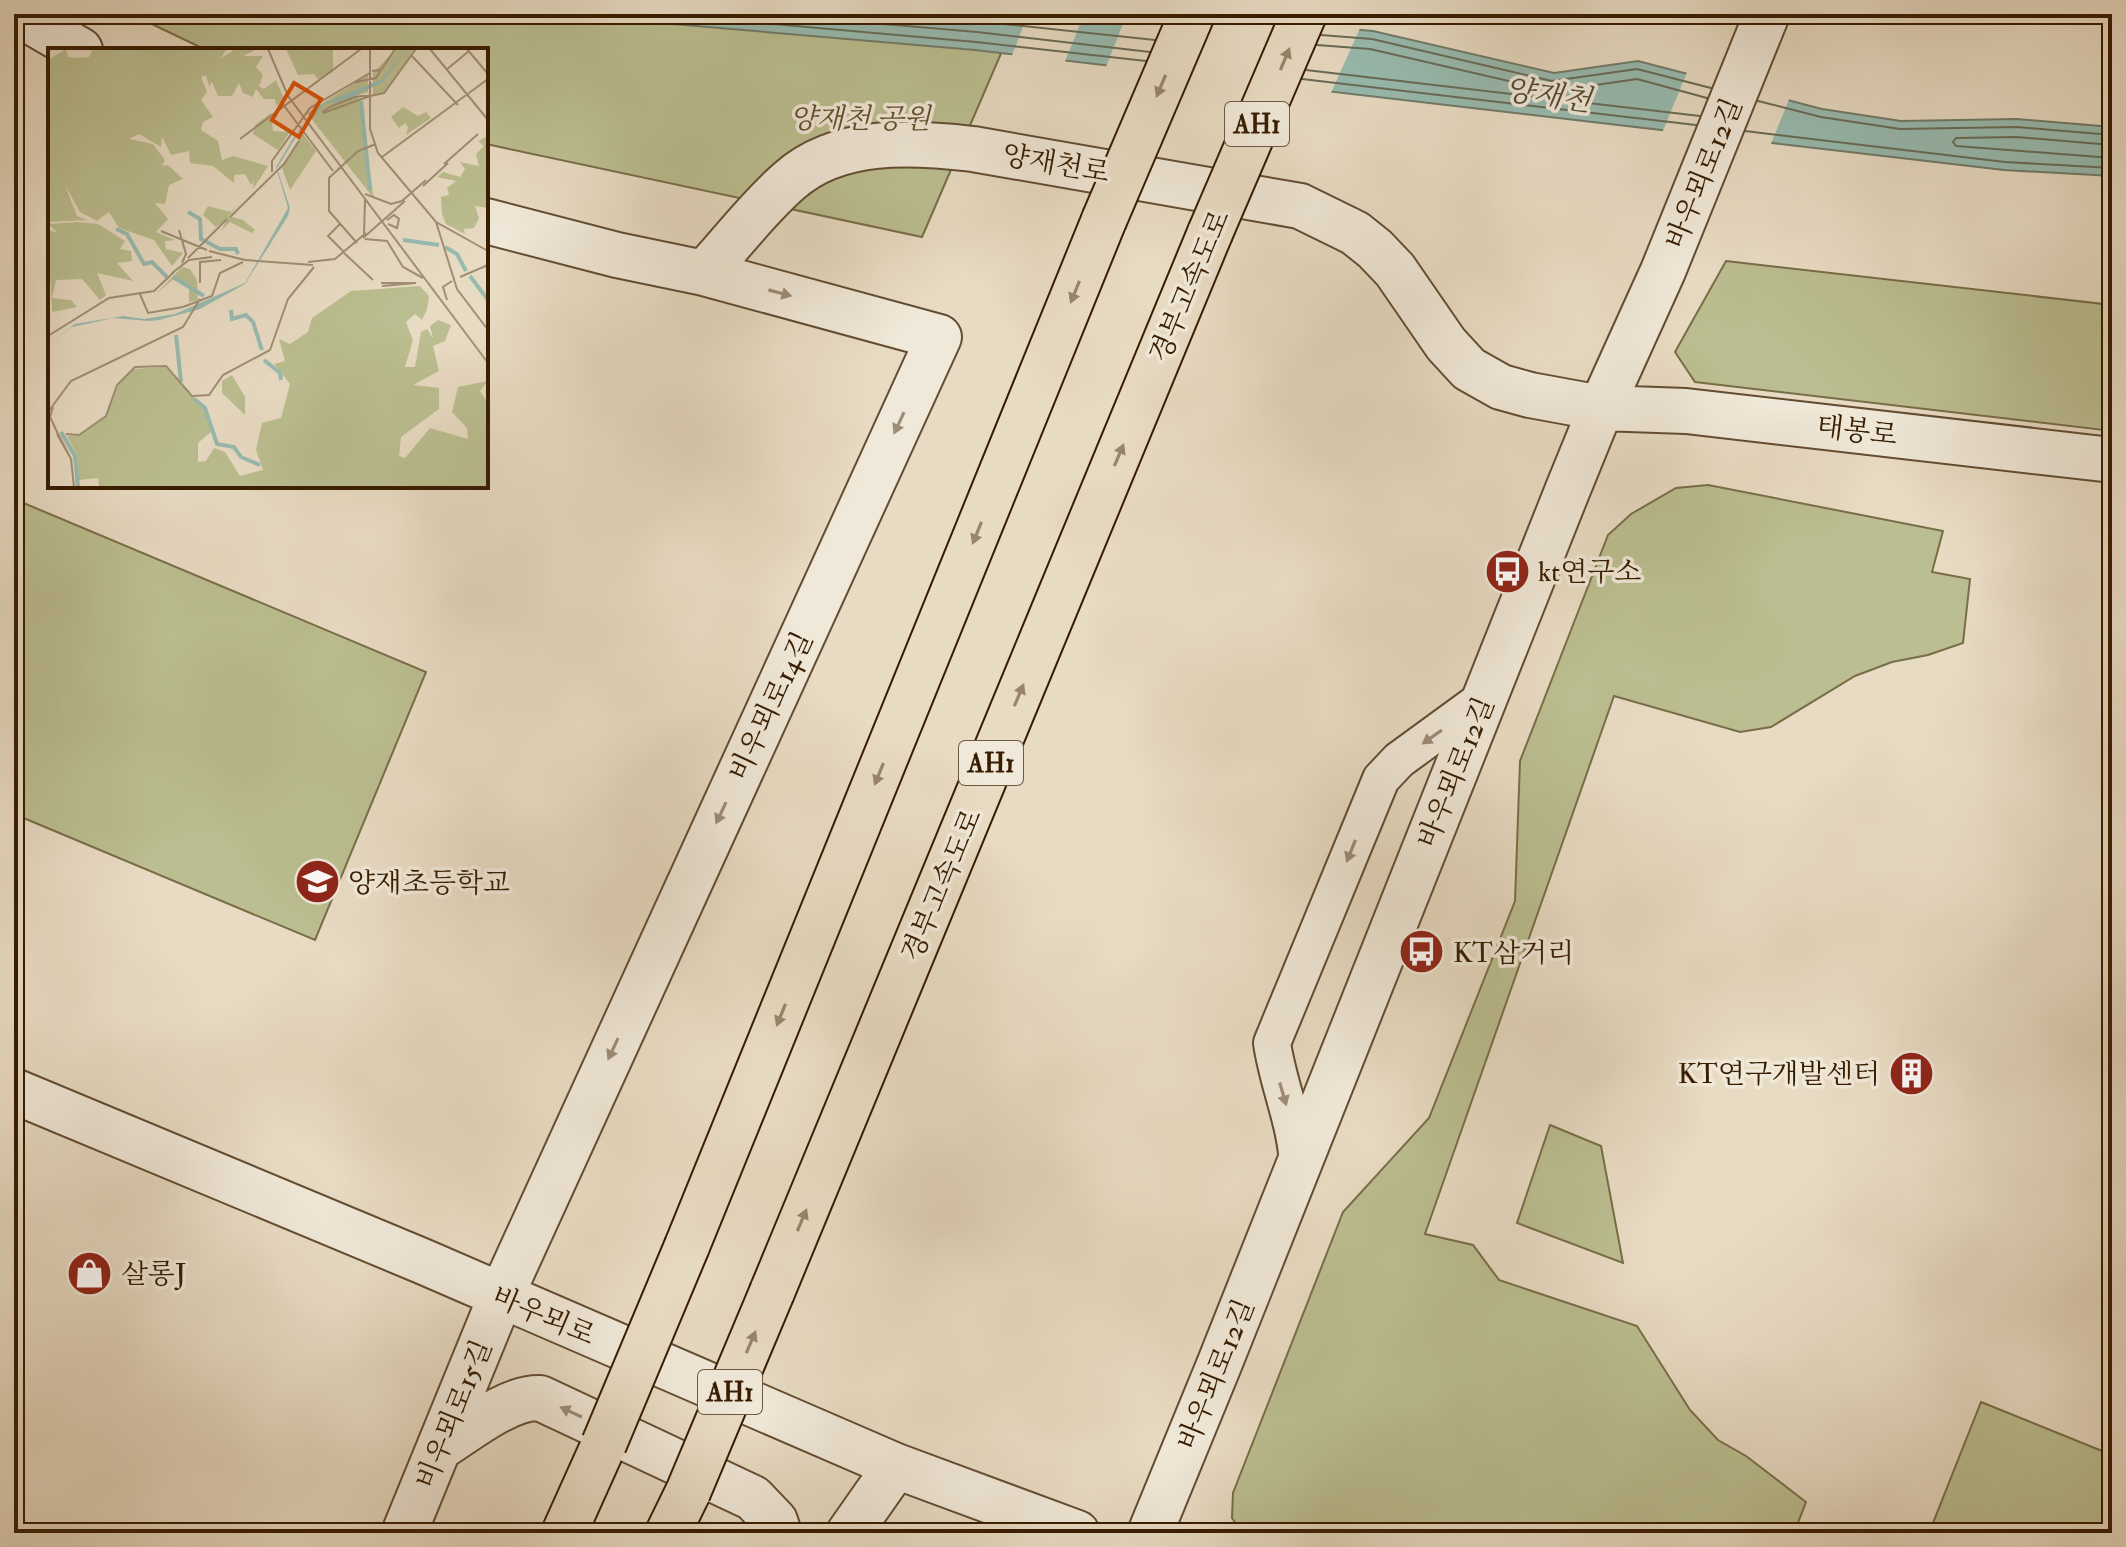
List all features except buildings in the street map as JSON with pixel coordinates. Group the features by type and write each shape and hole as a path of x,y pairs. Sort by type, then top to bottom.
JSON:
{"highway":[{"path":"564,1533 687,1246 1104,220 1192,14"},
{"name":"경부고속도로","path":"668,1533 772,1292 1210,233 1304,14"}],"street":[{"path":"18,14 77,48"},
{"name":"바우뫼로12길","path":"1150,1533 1601,408 1663,271 1767,14"},
{"name":"양재천로","path":"704,273 789,181 817,162 885,144 921,143 973,149 1300,206 1333,220 1375,249 1395,270 1434,329 1469,369 1501,387 1601,408"},
{"path":"488,222 617,255 704,273"},
{"name":"비우뫼로14길","path":"501,1296 939,337 704,273"},
{"name":"태봉로","path":"1601,408 1686,411 2112,460"},
{"path":"1298,1167 1297,1142 1276,1069 1272,1043 1381,779 1399,760 1484,698"},
{"name":"바우뫼로","path":"14,1091 896,1466 1077,1533"},
{"name":"비우뫼로15길","path":"404,1533 501,1296"},
{"path":"441,1447 526,1397 540,1398 753,1498 775,1521 779,1533"},
{"path":"849,1533 896,1466"}],"green space":[{"name":"양재천 공원","path":"131,14 1018,14 922,237 488,144 488,48 202,48"},
{"path":"1726,261 2112,305 2112,431 1695,382 1675,352"},
{"path":"1708,485 1943,531 1932,572 1970,579 1963,643 1928,655 1892,662 1855,676 1771,727 1740,732 1614,696 1425,1234 1473,1245 1499,1280 1637,1326 1690,1410 1718,1440 1746,1456 1806,1502 1794,1533 1242,1533 1232,1518 1233,1493 1343,1212 1429,1118 1515,901 1520,761 1608,535 1631,514 1676,488"},
{"path":"14,499 426,672 315,940 14,814"},
{"path":"1550,1125 1601,1146 1623,1263 1517,1223"},
{"path":"1981,1402 2112,1455 2112,1533 1929,1533"}],"water":[{"name":"양재천","path":"635,14 1167,14 1373,31 1554,73 1638,61 1822,109 1901,121 2017,119 2112,127 2112,176 2004,170 975,50 661,23"}],"pier":[{"path":"1028,14 1084,14 1064,64 1011,58"},
{"path":"1127,14 1215,14 1361,26 1330,95 1105,69"},
{"path":"1688,70 1790,97 1770,146 1662,133"}],"place":[{"name":"kt연구소","path":"1507,571"},
{"name":"양재초등학교","path":"317,882"},
{"name":"KT삼거리","path":"1422,952"},
{"name":"KT연구개발센터","path":"1911,1073"},
{"name":"살롱J","path":"90,1273"}]}
